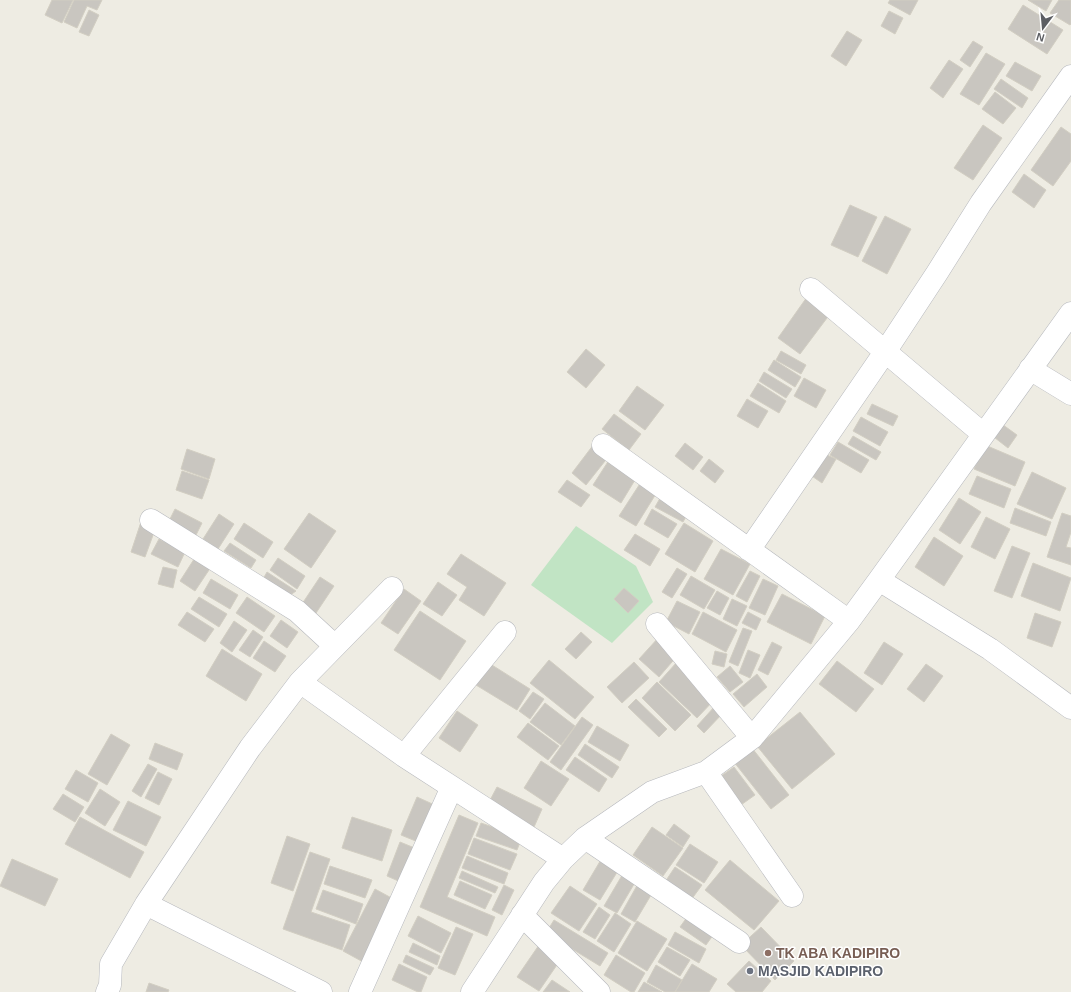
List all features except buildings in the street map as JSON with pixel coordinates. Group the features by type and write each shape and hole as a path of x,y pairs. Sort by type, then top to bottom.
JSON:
{"street":[{"path":"750,550 885,352 981,202 1071,76"},
{"path":"811,289 983,434"},
{"path":"472,992 544,882 563,859 585,838 652,792 706,772 752,738 849,621 1071,312"},
{"path":"1030,369 1071,394"},
{"path":"603,445 849,621"},
{"path":"151,520 296,611 336,646"},
{"path":"879,580 990,649 1071,708"},
{"path":"107,992 110,985 111,964 146,904 250,748 300,682 392,588"},
{"path":"657,624 752,738"},
{"path":"404,756 505,632"},
{"path":"300,682 404,756 563,859"},
{"path":"706,772 792,896"},
{"path":"360,992 452,787"},
{"path":"585,838 739,942"},
{"path":"146,904 322,992"},
{"path":"522,914 600,992"}],"green space":[{"path":"576,526 636,566 653,602 612,643 531,585"}],"place":[{"name":"TK ABA KADIPIRO","path":"768,953"},
{"name":"MASJID KADIPIRO","path":"750,971"}]}
